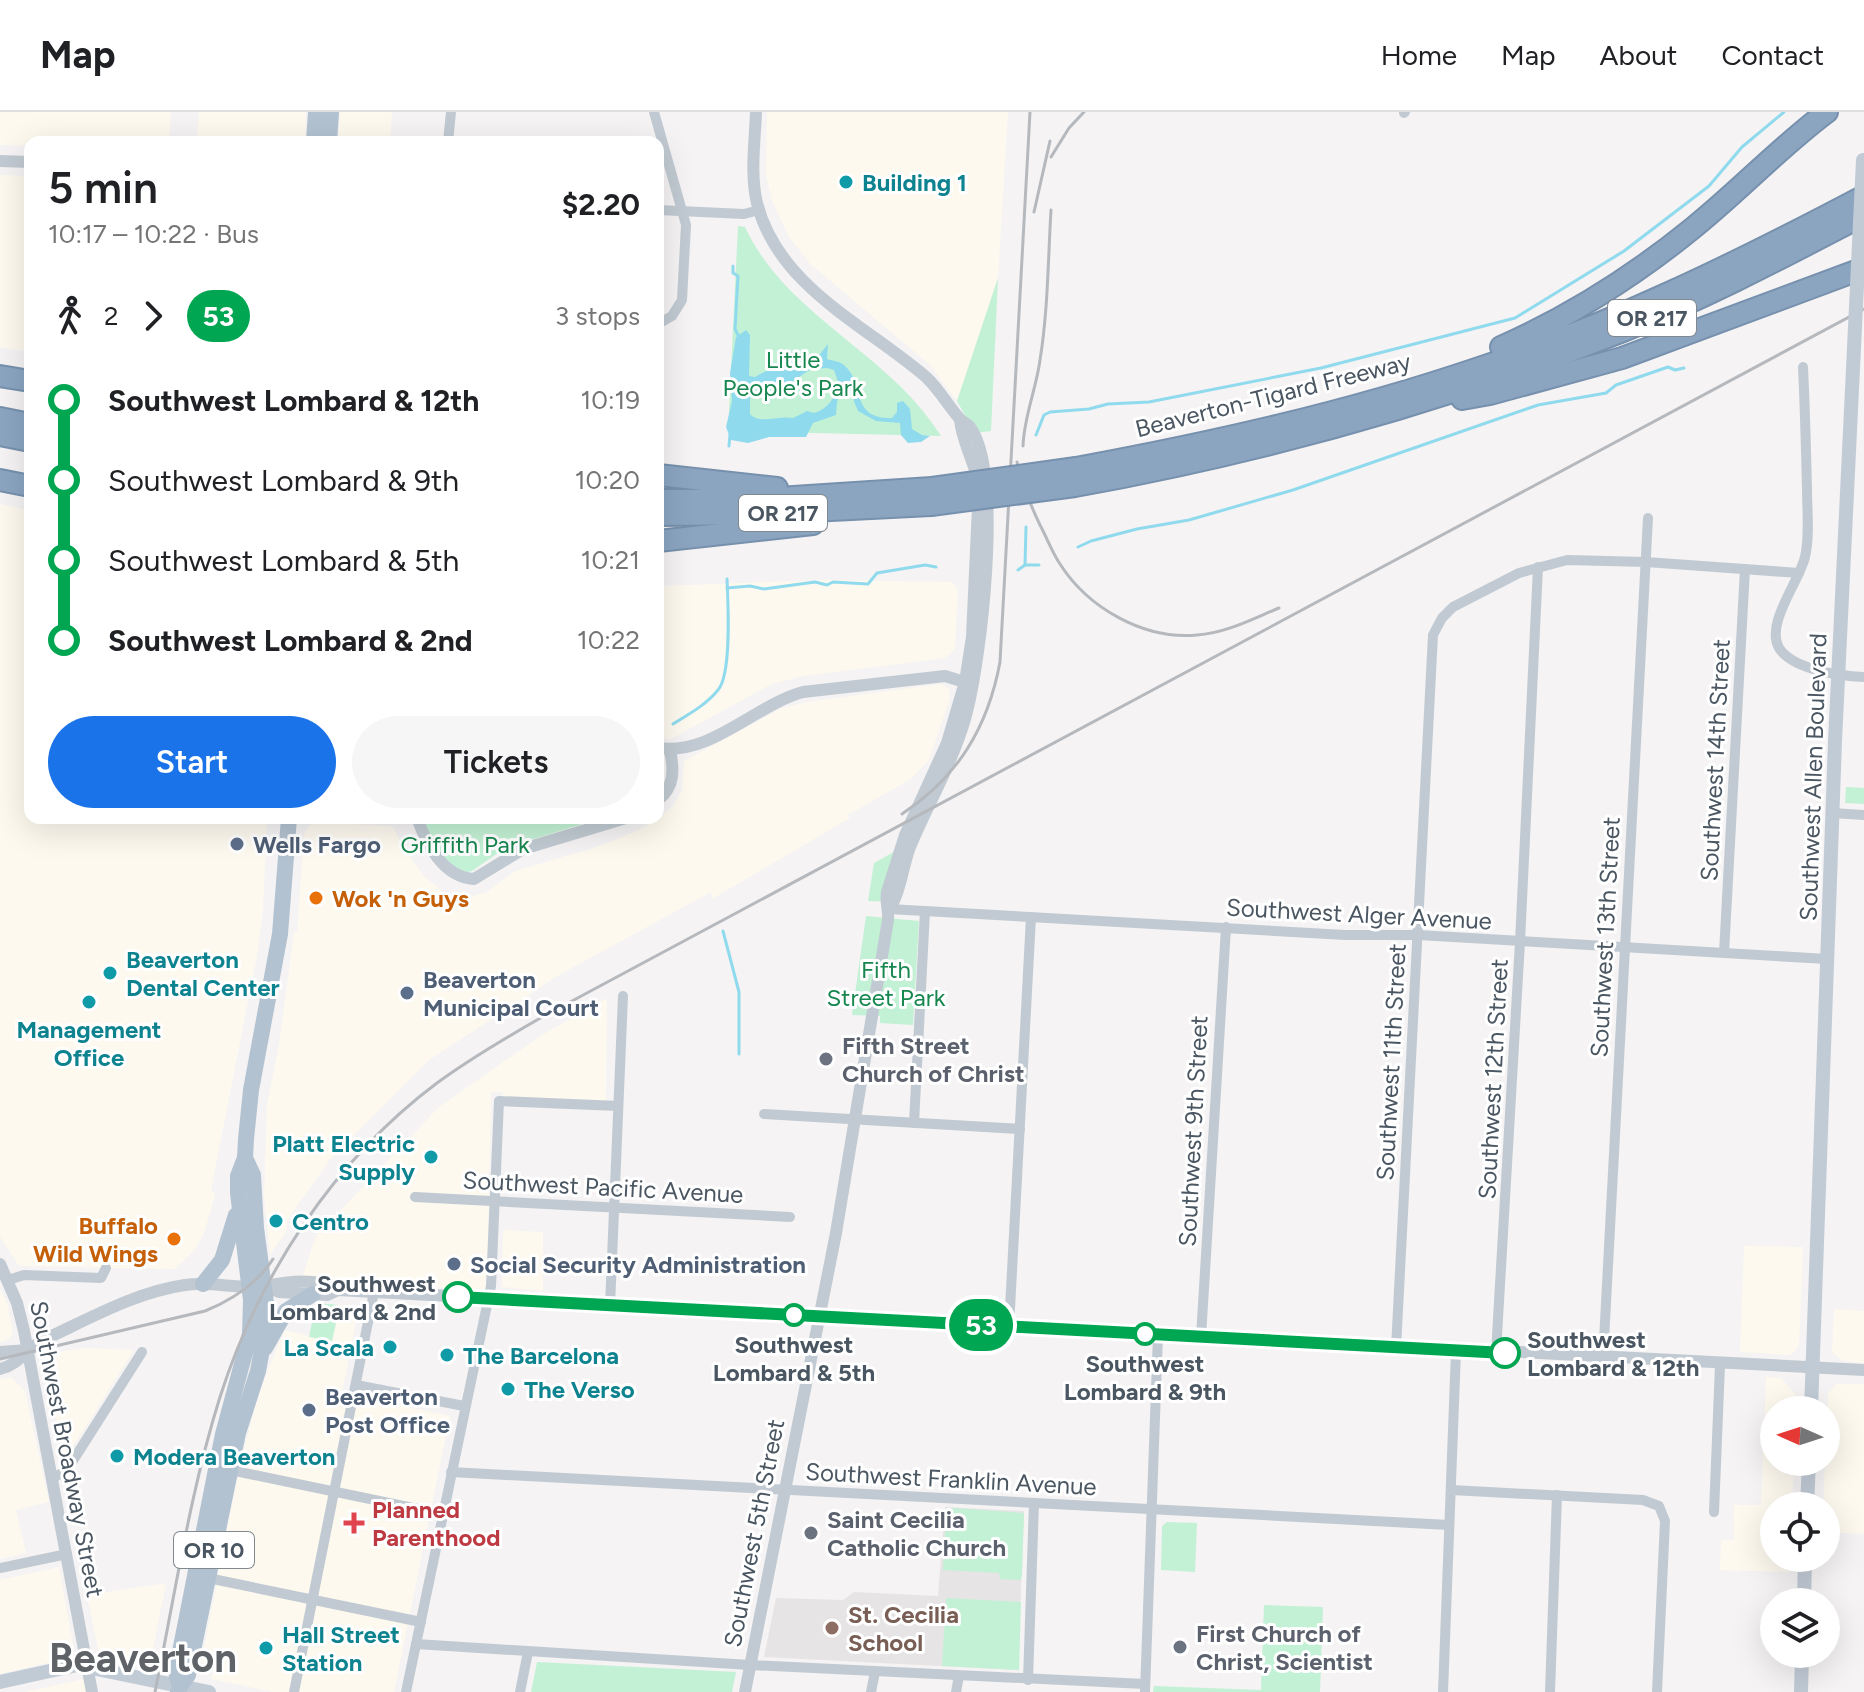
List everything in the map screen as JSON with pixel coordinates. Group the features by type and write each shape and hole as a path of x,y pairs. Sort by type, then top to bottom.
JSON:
{"highway":[{"path":"1451,376 1469,362 1572,312 1634,273 1693,228 1827,112"},
{"name":"Beaverton-Tigard Freeway","path":"1076,477 1342,409 1474,370 1620,314 1745,257 1864,196"},
{"name":"Beaverton-Tigard Freeway","path":"664,500 932,496 1257,449 1430,399 1626,330 1724,287 1864,215"},
{"path":"1430,399 1451,401 1490,394 1584,369 1655,347 1861,270"},
{"path":"0,376 24,380"},
{"path":"0,418 24,423"},
{"path":"0,435 24,440"},
{"path":"664,476 794,489 811,497"},
{"path":"0,480 24,485"},
{"name":"Beaverton-Tigard Freeway","path":"664,515 907,507 932,496"},
{"path":"664,540 882,515 907,507"}],"main road":[{"path":"314,136 316,112"},
{"path":"329,136 331,112"},
{"name":"Southwest Allen Boulevard","path":"1812,1396 1832,813 1854,348 1861,270 1864,147"},
{"name":"OR 10","path":"179,1689 176,1672 243,1413 262,1353 266,1318 239,1209 238,1176 245,1158 251,1090 279,944 289,824"},
{"name":"OR 10","path":"201,1577 223,1434 249,1343 257,1286 253,1175 245,1158"},
{"path":"203,1284 222,1260 239,1209"},
{"path":"262,1353 286,1311 313,1294"},
{"path":"0,1682 66,1667 88,1666 179,1689 209,1692"},
{"path":"1801,1692 1802,1668"}],"street":[{"path":"449,136 451,112"},
{"path":"654,112 661,136"},
{"name":"Southwest 5th Street","path":"745,1692 820,1316 889,909 894,903 915,834 956,746 981,639 988,498 981,455 970,427 960,420 945,397 927,379 802,281 775,245 759,210 755,191 756,112"},
{"path":"664,147 686,225 682,300 672,316 664,321"},
{"path":"0,161 24,162"},
{"path":"664,210 744,214 759,210"},
{"path":"1803,367 1808,524 1806,555 1777,621 1776,640 1790,659 1839,676 1864,677"},
{"name":"Southwest 13th Street","path":"1603,1359 1648,518"},
{"path":"1538,567 1567,560 1646,562 1799,573"},
{"name":"Southwest 11th Street","path":"1396,1348 1433,635 1442,618 1453,607 1519,573 1538,567"},
{"name":"Southwest 12th Street","path":"1496,1353 1538,567"},
{"name":"Southwest 14th Street","path":"1724,953 1745,569"},
{"path":"664,795 671,781 664,749 697,744 781,699 803,692 938,677 949,677 969,684"},
{"path":"1832,813 1864,815"},
{"path":"420,824 428,843 444,865 459,877 474,879 523,849 606,824"},
{"name":"Southwest Alger Avenue","path":"889,909 1827,959"},
{"path":"914,1123 925,911"},
{"path":"1009,1327 1031,917"},
{"name":"Southwest 9th Street","path":"1201,1337 1226,927"},
{"path":"610,1306 623,996"},
{"path":"406,1692 491,1286 499,1101 618,1106"},
{"path":"764,1114 1020,1129"},
{"name":"Southwest Pacific Avenue","path":"415,1197 790,1217"},
{"name":"Southwest Broadway Street","path":"0,1264 21,1317 92,1692"},
{"path":"8,1280 24,1275 101,1278 106,1268"},
{"path":"257,1286 279,1281 327,1284 338,1290 610,1306 1864,1370"},
{"path":"0,1352 28,1350 144,1295 171,1287 203,1284 257,1286 279,1292 327,1295 338,1290"},
{"path":"294,1692 374,1292"},
{"path":"416,1644 1145,1688 1158,1335"},
{"path":"0,1369 13,1366 28,1350"},
{"path":"1443,1692 1456,1351"},
{"path":"53,1478 67,1470 142,1352"},
{"path":"1714,1512 1720,1365"},
{"path":"356,1385 464,1406"},
{"path":"230,1470 442,1514"},
{"name":"Southwest Franklin Avenue","path":"451,1472 1449,1525"},
{"path":"1451,1490 1643,1500 1659,1506 1665,1521 1657,1692"},
{"path":"1550,1692 1557,1495"},
{"path":"1028,1680 1034,1503"},
{"path":"0,1568 67,1554"},
{"path":"201,1577 421,1622"},
{"path":"520,1692 528,1652"},
{"path":"871,1692 875,1672"},
{"path":"956,1692 959,1676"}],"shaded area":[{"path":"0,112 171,112 169,136 24,136 24,146 0,145"},
{"path":"199,112 306,112 305,136 197,136"},
{"path":"340,112 392,112 390,136 338,136"},
{"path":"767,112 1008,112 998,278 957,401 930,365 810,264 789,237 772,201 766,175"},
{"path":"0,175 24,176 24,351 0,347"},
{"path":"0,504 24,510 24,824 267,824 263,910 257,956 211,1190 215,1196 203,1236 194,1251 175,1269 19,1266 0,1237"},
{"path":"828,580 952,582 958,590 955,649 945,658 804,676 772,684 669,740 664,737 664,586"},
{"path":"941,684 949,689 950,698 929,760 911,779 712,899 711,892 559,975 429,1060 331,1158 288,1219 286,1232 270,1254 264,1197 267,1104 279,1044 294,932 297,932 304,834 311,824 392,826 424,876 451,896 469,897 487,892 515,871 597,847 648,824 664,824 664,814 673,806 682,790 684,761 782,708"},
{"path":"607,998 606,1102 503,1097 503,1092 491,1092 487,1290 301,1280 316,1236 439,1107 542,1035"},
{"path":"503,1230 543,1232 543,1291 502,1287"},
{"path":"1744,1246 1803,1247 1799,1346 1791,1355 1740,1352"},
{"path":"0,1289 7,1303 13,1332 10,1339 0,1342"},
{"path":"340,1305 359,1306 342,1393 450,1416 394,1692 273,1692 211,1679 214,1666 201,1663 241,1460 259,1393 284,1330 332,1341"},
{"path":"1834,1309 1864,1311 1864,1363 1843,1361 1832,1352"},
{"path":"86,1348 134,1350 64,1461 47,1367 51,1353"},
{"path":"11,1377 25,1391 49,1502 16,1510 26,1553 0,1559 0,1379"},
{"path":"1766,1377 1781,1378 1796,1395 1796,1396 1765,1396"},
{"path":"1837,1384 1864,1384 1864,1534 1840,1533 1840,1492 1824,1492 1824,1476 1840,1476 1840,1396 1828,1396"},
{"path":"1762,1476 1793,1476 1793,1492 1762,1492"},
{"path":"1734,1505 1760,1505 1760,1571 1720,1570 1721,1540 1734,1540"},
{"path":"945,1507 1024,1511 1018,1670 764,1657 776,1598 843,1600 854,1592 938,1596"},
{"path":"59,1567 73,1644 71,1653 64,1659 0,1674 0,1580"},
{"path":"166,1583 149,1668 102,1656 87,1595"},
{"path":"84,1679 87,1692 25,1692"}],"green space":[{"name":"Little People's Park","path":"738,226 745,227 763,258 786,286 895,381 920,407 941,436 728,431"},
{"path":"998,278 991,431 975,433 957,401"},
{"path":"1846,787 1864,788 1864,804 1845,803"},
{"name":"Griffith Park","path":"422,824 583,824 505,848 472,871 463,873 435,851"},
{"name":"Fifth Street Park","path":"901,848 899,902 868,901 874,863"},
{"name":"Fifth Street Park","path":"866,916 919,921 913,1025 880,1023 880,1016 852,1015"},
{"path":"316,1303 340,1305 332,1341 309,1337"},
{"path":"952,1508 1024,1513 1020,1580 1000,1579 999,1573 943,1570 946,1514"},
{"path":"1167,1522 1197,1523 1195,1572 1161,1570 1162,1526"},
{"path":"946,1598 1021,1602 1019,1670 942,1666"},
{"path":"1264,1605 1323,1607 1320,1692 1153,1692 1154,1686 1261,1690"},
{"path":"537,1662 736,1672 732,1692 531,1692"}],"water":[{"path":"746,330 750,335 749,376 755,377 777,365 816,359 828,344 827,359 843,364 851,373 860,399 870,413 892,418 897,412 897,403 903,401 910,409 912,429 930,436 921,442 908,443 901,435 900,423 876,421 858,411 846,382 837,402 836,415 813,423 806,437 769,437 748,443 731,440 726,427 732,401 730,373 736,337","holes":["811,369 834,370 839,384 823,409 814,413 807,411 793,418 759,419 750,414 750,396 756,388 790,383"]}],"waterway":[{"path":"1036,435 1044,415 1050,412 1149,402 1321,368 1515,318 1624,251 1709,186 1742,147 1784,112"},
{"path":"733,266 733,273 738,276 735,329 738,335"},
{"path":"1078,547 1091,541 1189,520 1293,490 1538,405 1606,393 1616,385 1668,367 1675,370 1684,368"},
{"path":"729,446 730,434"},
{"path":"1025,565 1026,527"},
{"path":"727,588 750,586 764,589 815,582 827,585 833,582 868,584 877,573 925,565 936,567"},
{"path":"1018,570 1025,565 1039,565"},
{"path":"673,724 708,700 722,682 728,637 727,579"},
{"path":"723,931 739,992 739,1054"}],"railway":[{"path":"902,814 939,784 968,748 988,708 1000,662 1030,112"},
{"path":"1051,157 1069,128 1084,112"},
{"path":"1034,212 1050,141"},
{"path":"1023,446 1043,342 1051,210"},
{"path":"155,1692 209,1433 236,1352 256,1307 304,1223 333,1184 365,1147 437,1083 544,1016 1864,309"},
{"path":"1017,462 1030,502 1060,564 1086,594 1119,618 1157,632 1197,635 1229,628 1279,608"},
{"path":"0,1359 205,1311 243,1290 273,1259"}],"bus line":[{"name":"53","path":"458,1297 1505,1353"}],"place":[{"name":"Building 1","path":"846,182"},
{"name":"Wells Fargo","path":"237,844"},
{"name":"Wok 'n Guys","path":"316,898"},
{"name":"Beaverton Dental Center","path":"110,973"},
{"name":"Beaverton Municipal Court","path":"407,993"},
{"name":"Management Office","path":"89,1002"},
{"name":"Fifth Street Church of Christ","path":"826,1059"},
{"name":"Platt Electric Supply","path":"431,1157"},
{"name":"Centro","path":"276,1221"},
{"name":"Buffalo Wild Wings","path":"174,1239"},
{"name":"Social Security Administration","path":"454,1264"},
{"name":"Southwest Lombard & 2nd","path":"458,1297"},
{"name":"Southwest Lombard & 5th","path":"794,1315"},
{"name":"Southwest Lombard & 9th","path":"1145,1334"},
{"name":"La Scala","path":"390,1347"},
{"name":"Southwest Lombard & 12th","path":"1505,1353"},
{"name":"The Barcelona","path":"447,1355"},
{"name":"The Verso","path":"508,1389"},
{"name":"Beaverton Post Office","path":"309,1410"},
{"name":"Modera Beaverton","path":"117,1456"},
{"name":"Planned Parenthood","path":"354,1523"},
{"name":"Saint Cecilia Catholic Church","path":"811,1533"},
{"name":"St. Cecilia School","path":"832,1628"},
{"name":"First Church of Christ, Scientist","path":"1180,1647"},
{"name":"Hall Street Station","path":"266,1648"}],"district":[{"name":"Beaverton","path":"143,1658"}]}
